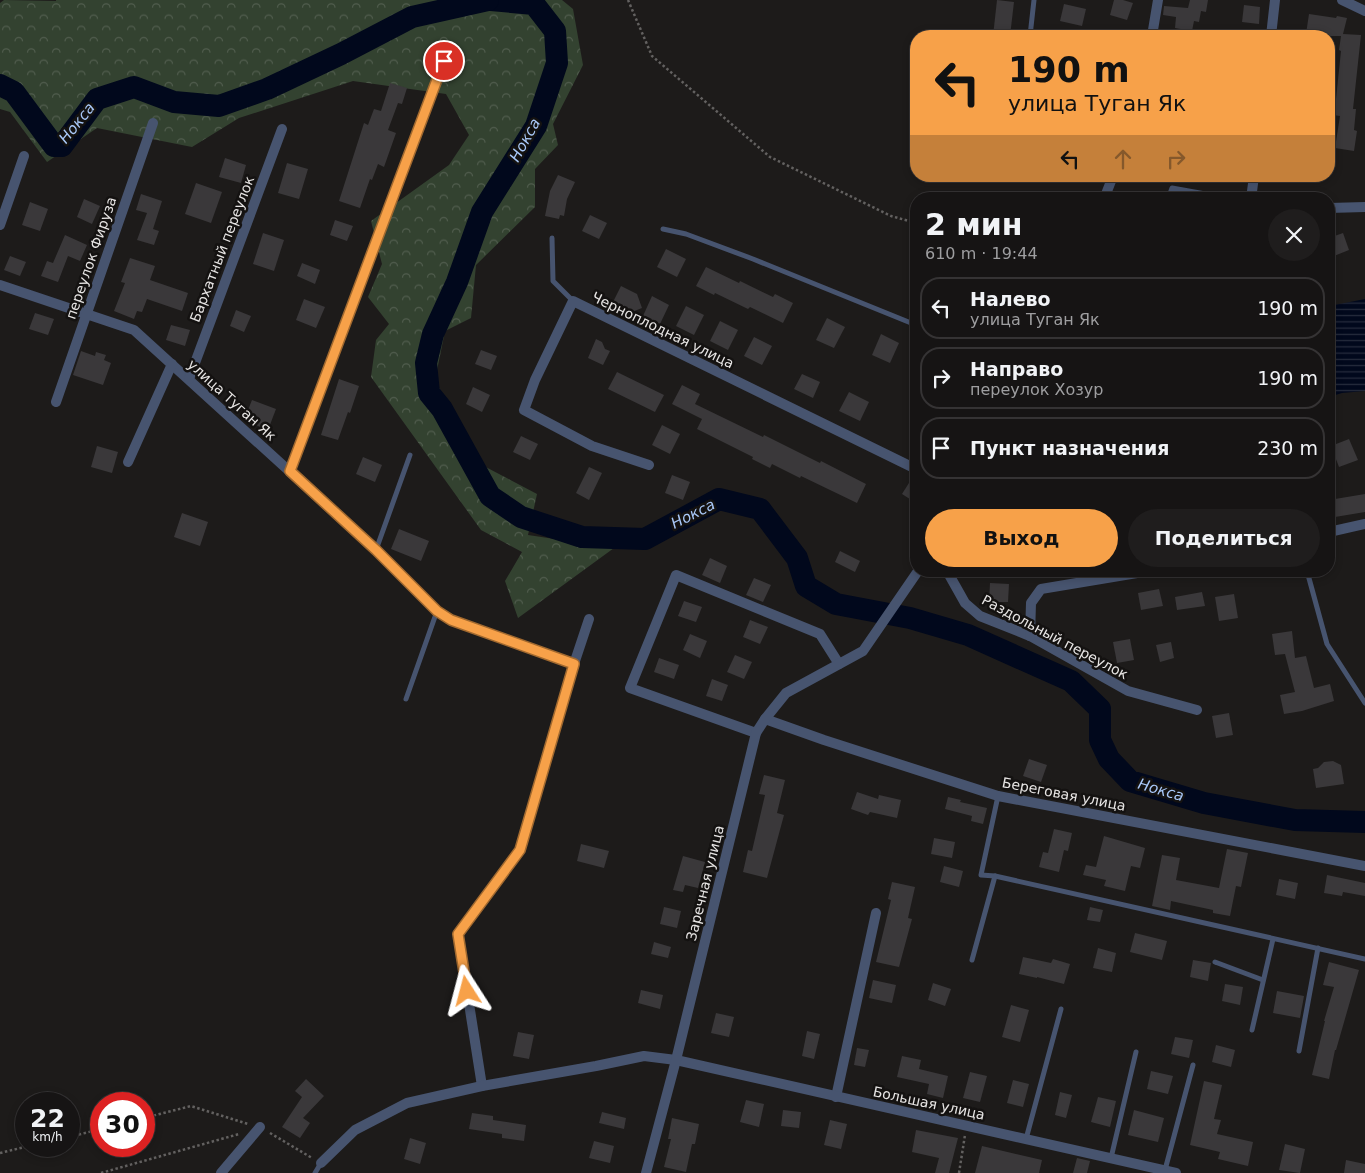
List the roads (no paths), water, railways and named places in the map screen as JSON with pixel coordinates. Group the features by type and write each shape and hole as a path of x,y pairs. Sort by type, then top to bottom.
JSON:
{"street":[{"path":"1153,30 1158,0"},
{"path":"1271,30 1275,0"},
{"path":"1342,0 1365,11"},
{"path":"290,471 444,61"},
{"name":"переулок Фируза","path":"56,402 153,123"},
{"name":"Бархатный переулок","path":"189,379 282,129"},
{"path":"0,225 24,156"},
{"path":"1335,208 1365,207"},
{"name":"улица Туган Як","path":"0,285 134,330 376,550 437,611 451,620 574,664"},
{"name":"Черноплодная улица","path":"649,464 592,446 524,410 535,380 573,301 910,466"},
{"path":"128,462 172,364"},
{"path":"1335,531 1365,524"},
{"path":"756,733 630,688 676,575 820,634 839,664"},
{"name":"Заречная улица","path":"646,1173 676,1060 756,733 786,693 863,651 914,577"},
{"name":"Раздольный переулок","path":"950,577 965,603 980,616 1030,636 1128,691 1197,710"},
{"path":"1030,636 1031,603 1040,589 1113,577"},
{"path":"482,1086 458,934 520,850 589,619"},
{"name":"Береговая улица","path":"765,719 998,796 1365,866"},
{"path":"836,1097 876,913"},
{"name":"Большая улица","path":"321,1163 355,1130 407,1103 482,1086 644,1056 676,1060 1176,1173"},
{"path":"221,1173 260,1127"}],"lane":[{"path":"1031,30 1034,0"},
{"path":"1171,192 1172,188 1194,192"},
{"path":"663,229 686,234 753,259 910,323"},
{"path":"552,238 553,281 573,301"},
{"path":"376,550 410,455"},
{"path":"1308,577 1327,644 1365,703"},
{"path":"406,698 437,611"},
{"path":"998,796 981,875 995,876 1365,958"},
{"path":"972,960 995,876"},
{"path":"1252,1030 1273,939"},
{"path":"1299,1051 1318,948"},
{"path":"1215,962 1263,980"},
{"path":"1026,1139 1061,1009"},
{"path":"1111,1158 1136,1052"},
{"path":"1165,1170 1193,1065"},
{"path":"315,1173 321,1163"}],"water":[{"path":"1365,299 1365,391 1335,395 1335,305"}],"waterway":[{"name":"Нокса","path":"0,85 14,92 54,146 62,146 97,99 134,87 174,102 219,106 267,89 341,54 412,17 488,0"},
{"name":"Нокса","path":"491,0 534,4 555,31 557,63 536,126 482,212 457,282 433,334 426,363 429,393 442,409 490,496 521,517 582,537 645,539 719,499 760,509 797,558 806,586 836,604 910,618 968,635 1071,681 1100,709 1100,740 1109,759 1130,781 1204,803 1295,820 1365,822"}]}
